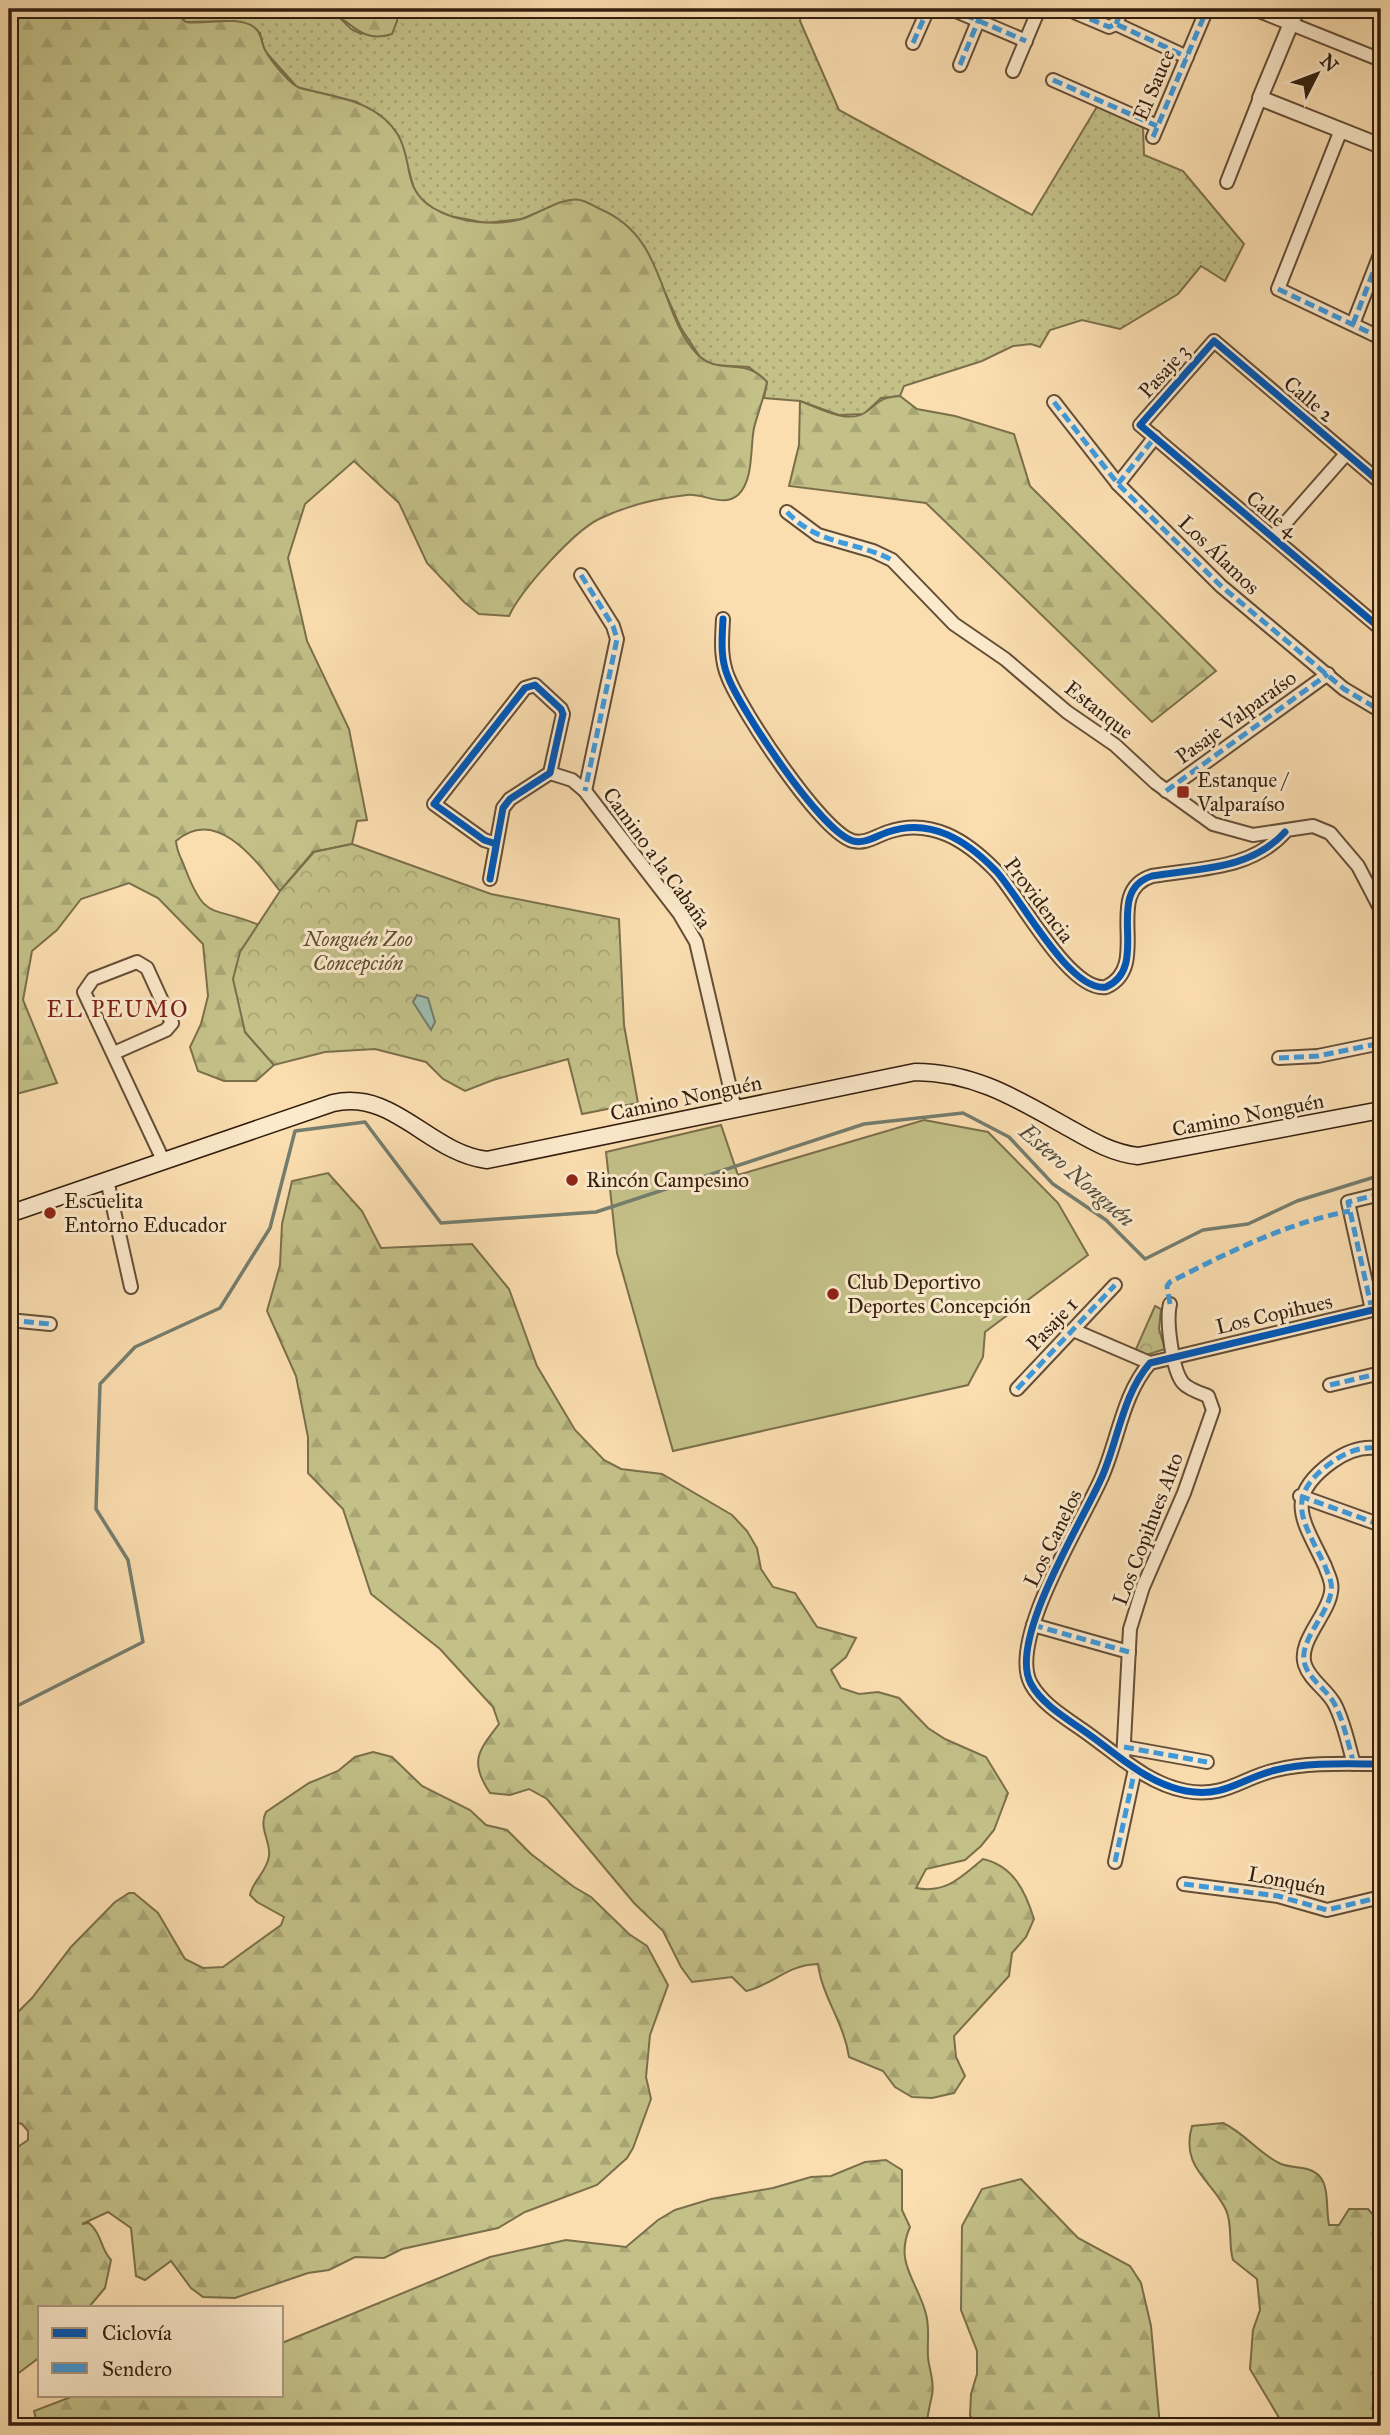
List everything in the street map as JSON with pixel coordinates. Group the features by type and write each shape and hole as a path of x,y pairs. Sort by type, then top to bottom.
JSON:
{"main road":[{"name":"Camino Nonguén","path":"9,1213 333,1103 351,1100 383,1106 449,1149 487,1160 915,1072 945,1073 992,1086 1102,1147 1138,1156 1381,1110"}],"street":[{"path":"913,43 928,9"},
{"path":"951,9 981,15 1026,41"},
{"path":"1013,71 1040,9"},
{"path":"1076,13 1109,27 1116,24 1122,9"},
{"name":"El Sauce","path":"1053,80 1155,132 1207,9"},
{"path":"1254,9 1381,60"},
{"path":"1227,182 1297,9"},
{"path":"960,65 981,15"},
{"path":"1116,24 1187,57"},
{"path":"1261,98 1381,146"},
{"path":"1341,130 1278,289 1381,338"},
{"path":"1353,324 1381,252"},
{"name":"Pasaje 3","path":"1140,425 1214,341"},
{"name":"Calle 2","path":"1214,341 1381,483"},
{"name":"Los Álamos","path":"1054,402 1118,484 1227,592 1355,697 1381,711"},
{"name":"Calle 4","path":"1140,425 1381,629"},
{"path":"1118,484 1155,438"},
{"path":"1273,537 1346,453"},
{"name":"Estanque","path":"787,512 818,535 873,551 892,560 954,624 1005,659 1067,712 1107,738 1166,791 1203,818 1233,831 1264,835 1312,826 1330,833 1358,866 1381,910"},
{"path":"581,575 613,626 617,639 585,791"},
{"name":"Providencia","path":"723,619 723,661 728,677 758,732 828,824 848,839 860,842 915,827 933,828 955,838 998,873 1066,965 1089,986 1100,988 1111,985 1125,967 1129,901 1133,889 1141,880 1247,860 1265,851 1285,832"},
{"name":"Pasaje Valparaíso","path":"1166,791 1328,674"},
{"path":"490,878 503,808 510,799 550,773 563,714 535,685 530,685 490,730 434,804 484,840 496,844"},
{"name":"Camino a la Cabaña","path":"550,773 565,776 585,791 679,913 696,942 735,1110"},
{"path":"114,1053 166,1030 172,1023 147,968 137,962 93,979 84,992 163,1160"},
{"path":"1279,1058 1318,1056 1381,1043"},
{"path":"107,1180 131,1287"},
{"path":"1377,1309 1348,1202 1381,1195"},
{"name":"Pasaje 1","path":"1017,1389 1115,1285"},
{"name":"Los Copihues Alto","path":"1124,1753 1130,1629 1143,1587 1184,1493 1213,1410 1208,1396 1182,1382 1168,1325 1170,1304"},
{"name":"Los Copihues","path":"1174,1355 1377,1309"},
{"path":"9,1320 50,1324"},
{"path":"1073,1330 1150,1363 1174,1355"},
{"name":"Los Canelos","path":"1124,1753 1051,1707 1030,1683 1025,1655 1048,1586 1102,1477 1131,1395 1150,1363"},
{"path":"1330,1385 1381,1373"},
{"path":"1354,1763 1334,1703 1306,1666 1306,1647 1324,1616 1332,1589 1302,1517 1300,1496 1314,1477 1337,1459 1362,1448 1381,1449"},
{"path":"1300,1496 1381,1525"},
{"path":"1033,1625 1129,1652"},
{"path":"1124,1753 1135,1769 1168,1786 1209,1794 1279,1769 1381,1763"},
{"path":"1124,1753 1207,1762"},
{"path":"1115,1862 1135,1769"},
{"name":"Lonquén","path":"1184,1884 1278,1896 1327,1910 1381,1897"}],"green space":[{"path":"9,9 175,9 174,12 186,22 247,23 259,32 271,59 296,86 362,105 391,125 403,145 416,192 433,208 454,217 490,223 514,221 566,201 580,200 622,221 638,237 650,256 674,317 697,354 714,364 749,369 767,382 754,428 747,481 738,495 726,500 693,495 665,498 631,506 599,519 576,536 549,563 524,592 509,616 479,614 464,602 427,563 399,503 354,461 305,504 288,558 307,641 349,729 367,820 357,821 352,844 313,852 280,891 248,853 221,833 206,830 191,832 176,841 192,885 205,905 212,910 259,925 240,952 245,1032 274,1065 256,1081 224,1081 198,1071 190,1047 201,1024 208,996 203,944 158,898 129,883 81,899 57,930 32,951 23,1000 57,1083 9,1096 9,908 14,897 9,890"},
{"path":"175,9 332,10 351,29 361,34 397,21 397,9 802,9 800,21 839,110 1032,215 1098,105 1143,127 1144,155 1183,171 1244,244 1225,281 1201,266 1178,294 1120,329 1082,320 1050,330 1040,347 1031,344 1013,346 982,361 904,386 900,396 881,398 864,414 839,415 800,401 764,398 767,382 749,367 712,365 700,357 681,328 644,246 559,203 522,219 486,223 450,216 434,209 416,196 399,136 357,102 297,87 264,50 260,33 235,21 186,22 173,12"},
{"path":"320,9 397,9 397,21 392,34 370,36 330,11"},
{"path":"900,396 917,409 955,416 1014,434 1030,486 1216,671 1152,722 926,503 789,486 799,445 800,401 833,414 850,417 859,416 884,399"},
{"name":"Nonguén Zoo Concepción","path":"352,844 491,894 619,919 624,1025 638,1103 582,1114 568,1059 493,1080 465,1091 443,1079 426,1062 375,1049 325,1052 274,1065 245,1032 233,979 240,952 280,891 314,852"},
{"name":"Club Deportivo Deportes Concepción","path":"924,1120 988,1132 1058,1203 1088,1255 985,1332 983,1357 968,1385 673,1451 617,1253 606,1152 721,1125 738,1175"},
{"path":"328,1173 362,1211 381,1248 472,1244 509,1289 537,1366 575,1430 604,1460 621,1469 662,1474 732,1515 747,1531 757,1548 761,1569 773,1587 795,1593 817,1627 856,1638 846,1657 831,1670 841,1688 859,1694 878,1692 899,1698 928,1728 945,1739 986,1757 1008,1793 994,1830 965,1860 926,1869 916,1888 936,1889 945,1886 960,1878 983,1859 1010,1873 1022,1889 1034,1919 1026,1937 1012,1953 1009,1976 954,2036 956,2057 965,2076 954,2093 932,2098 912,2097 895,2087 883,2071 849,2057 843,2032 824,1988 818,1964 789,1971 746,1991 732,1977 692,1982 681,1967 663,1931 634,1903 547,1799 529,1789 510,1795 490,1793 483,1782 478,1765 481,1750 499,1724 493,1707 440,1649 371,1594 343,1509 308,1473 308,1437 296,1376 267,1311 280,1265 282,1224 292,1181"},
{"path":"1155,1306 1161,1309 1159,1329 1165,1349 1146,1355 1136,1349"},
{"path":"373,1752 392,1757 422,1786 470,1810 486,1825 507,1830 531,1854 591,1897 629,1934 647,1946 668,1985 650,2035 646,2077 651,2099 633,2148 627,2158 597,2185 525,2212 498,2228 402,2249 384,2258 355,2257 329,2270 308,2273 235,2298 203,2297 191,2288 171,2261 145,2280 136,2276 131,2228 108,2212 82,2224 89,2223 93,2227 111,2260 105,2288 90,2306 38,2306 38,2358 16,2375 9,2374 9,2153 28,2140 28,2131 22,2124 9,2121 9,2021 32,1998 71,1947 115,1902 129,1893 134,1893 158,1913 185,1959 203,1968 223,1967 281,1925 284,1917 250,1895 266,1867 269,1856 263,1824 266,1812 309,1783 338,1771 355,1757"},
{"path":"1223,2123 1273,2160 1317,2174 1324,2183 1329,2225 1339,2225 1349,2209 1368,2209 1375,2217 1381,2235 1381,2426 1284,2426 1250,2369 1253,2330 1260,2310 1257,2279 1233,2260 1226,2210 1199,2172 1190,2153 1192,2126"},
{"path":"886,2160 902,2170 902,2210 910,2227 904,2251 922,2302 928,2330 928,2357 933,2386 927,2426 38,2426 34,2411 73,2396 284,2396 284,2342 490,2257 566,2240 626,2247 658,2220 675,2210 711,2199 773,2188 811,2177 831,2176 865,2162"},
{"path":"1021,2179 1078,2238 1130,2266 1141,2283 1151,2326 1160,2426 979,2426 970,2416 971,2394 977,2374 977,2351 961,2310 962,2226 982,2189"}],"shaded area":[{"path":"417,995 428,998 435,1022 431,1030 413,1002"}],"waterway":[{"name":"Estero Nonguén","path":"9,1710 143,1642 128,1560 96,1509 100,1384 135,1347 220,1308 270,1228 295,1131 365,1122 441,1223 596,1212 864,1124 963,1113 1009,1137 1053,1184 1106,1220 1145,1259 1203,1230 1248,1224 1297,1201 1381,1175"}],"marked path":[{"path":"913,43 928,9"},
{"path":"951,9 1026,41"},
{"path":"960,65 983,9"},
{"path":"1116,24 1122,9"},
{"path":"1153,137 1207,9"},
{"path":"1076,13 1109,27 1116,24 1187,57"},
{"path":"1053,80 1157,126"},
{"path":"1353,324 1381,252"},
{"path":"1278,289 1381,338"},
{"path":"1054,402 1118,484 1221,586 1344,689 1381,711"},
{"path":"1118,484 1155,437"},
{"path":"787,512 799,523 824,537 892,560"},
{"path":"581,575 613,626 617,639 585,791"},
{"path":"1166,791 1328,674"},
{"path":"1279,1058 1318,1056 1381,1043"},
{"path":"1372,1310 1348,1202 1381,1194"},
{"path":"1170,1304 1167,1286 1170,1282 1280,1231 1350,1211"},
{"path":"1017,1389 1115,1285"},
{"path":"9,1320 50,1324"},
{"path":"1330,1385 1381,1373"},
{"path":"1354,1764 1337,1710 1305,1665 1305,1647 1329,1601 1331,1588 1325,1566 1305,1523 1302,1499 1316,1475 1337,1458 1361,1449 1381,1449"},
{"path":"1300,1496 1381,1525"},
{"path":"1033,1625 1129,1652"},
{"path":"1124,1747 1207,1762"},
{"path":"1115,1862 1135,1769"},
{"path":"1184,1884 1278,1896 1327,1910 1381,1897"}],"cycle path":[{"path":"1381,483 1214,341 1140,425 1381,629"},
{"path":"723,619 724,663 736,693 783,768 839,833 858,842 904,828 919,828 933,830 960,842 996,871 1046,941 1077,975 1092,985 1106,987 1119,977 1126,963 1127,913 1130,897 1137,885 1152,876 1206,869 1240,861 1256,854 1285,832"},
{"path":"490,879 503,808 510,799 550,773 563,714 535,685 525,688 434,804 484,840 496,844"},
{"path":"1381,1308 1150,1363 1133,1389 1101,1479 1050,1582 1029,1640 1026,1665 1031,1684 1050,1706 1135,1769 1186,1791 1223,1790 1264,1773 1289,1767 1381,1764"}],"place":[{"name":"Estanque / Valparaíso","path":"1183,792"},
{"name":"Rincón Campesino","path":"572,1180"},
{"name":"Escuelita Entorno Educador","path":"50,1213"},
{"name":"Club Deportivo Deportes Concepción","path":"833,1294"}],"district":[{"name":"EL PEUMO","path":"118,1009"}]}
